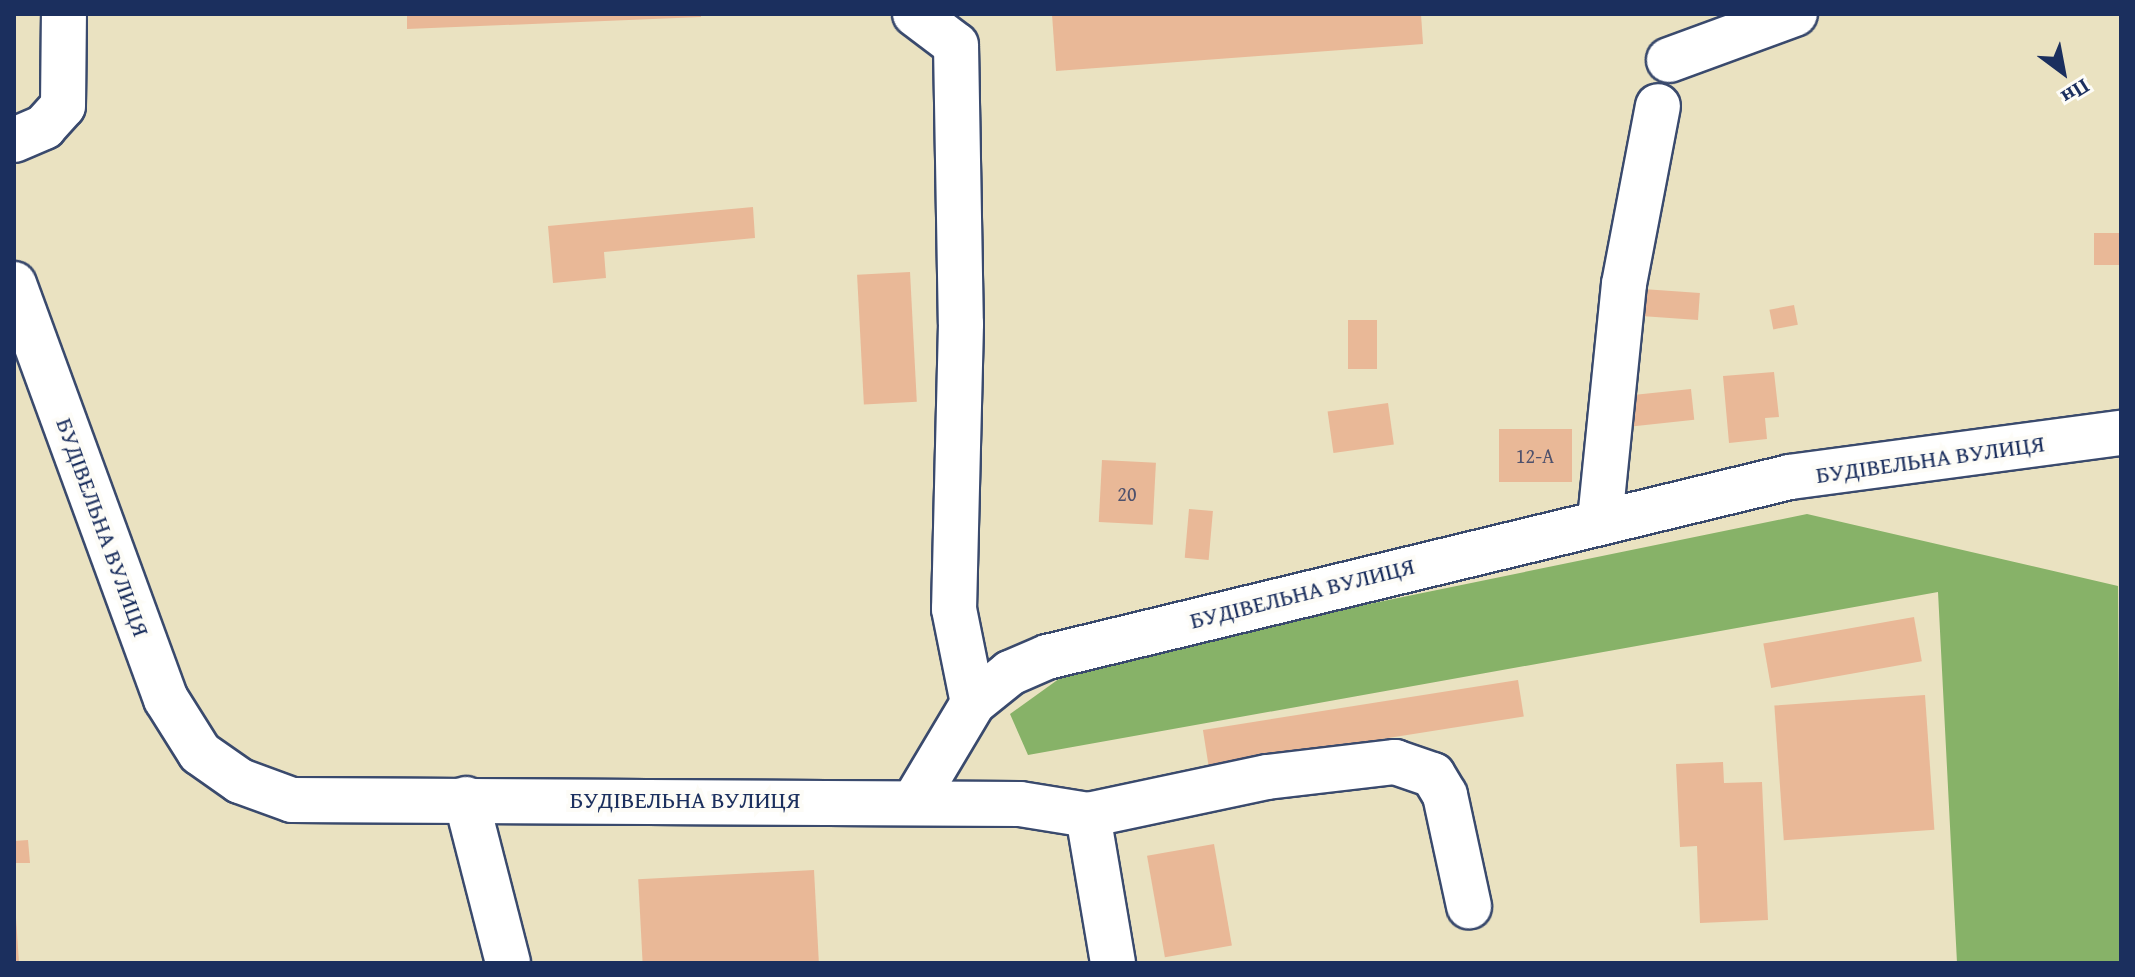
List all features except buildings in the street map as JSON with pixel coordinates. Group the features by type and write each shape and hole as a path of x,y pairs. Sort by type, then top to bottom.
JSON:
{"street":[{"path":"14,140 44,127 63,106 64,14"},
{"path":"915,14 956,45 961,324 954,609 973,703"},
{"path":"1669,60 1795,14"},
{"path":"1600,520 1624,284 1658,106"},
{"name":"БУДІВЕЛЬНА ВУЛИЦЯ","path":"14,284 166,699 200,753 240,781 292,800 914,802 973,703 1010,673 1047,657 1600,520 1790,477 2121,433"},
{"path":"914,802 1020,804 1088,815 1359,763 1416,764 1445,795 1469,906"},
{"path":"466,799 508,963"},
{"path":"1088,815 1113,963"}],"green space":[{"path":"1807,514 2118,586 2121,963 1957,963 1938,592 1028,755 1010,714 1081,663"}]}
